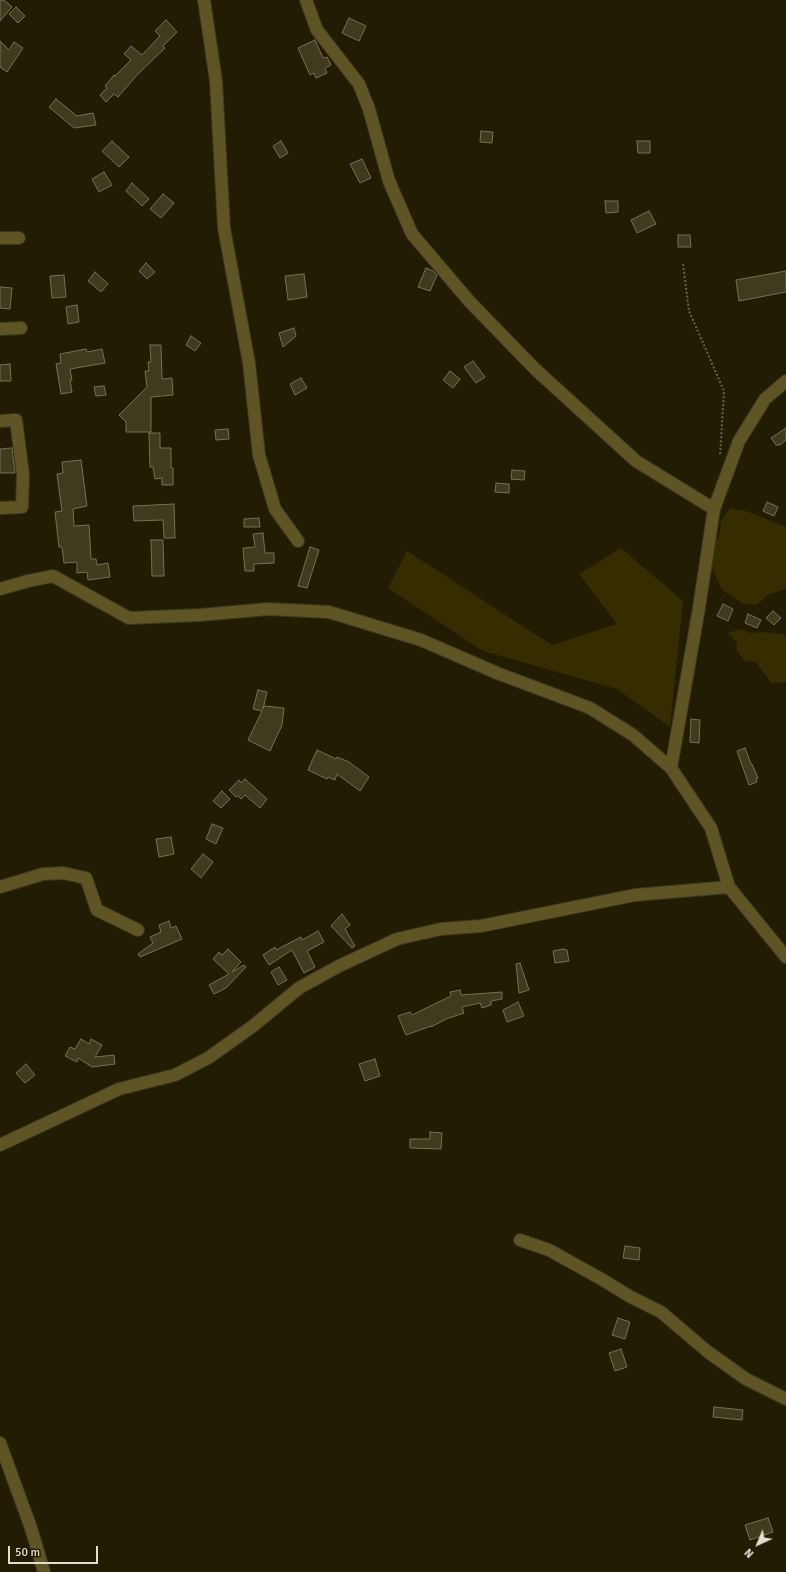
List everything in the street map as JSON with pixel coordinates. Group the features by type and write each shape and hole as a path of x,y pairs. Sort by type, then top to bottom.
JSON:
{"street":[{"path":"204,0 216,81 224,228 249,363 259,455 275,509 298,540"},
{"path":"306,0 317,30 359,84 369,109 389,181 412,234 470,302 535,369 636,461 714,509"},
{"path":"0,238 19,238"},
{"path":"0,329 22,328"},
{"path":"671,768 699,608 714,509 739,441 765,399 786,381"},
{"path":"0,421 16,420 23,483 22,507 0,508"},
{"path":"0,589 52,576 129,618 200,615 268,609 329,612 422,640 497,673 590,708 633,735 671,768 711,828 729,887 786,957"},
{"path":"0,887 42,874 63,873 86,878 97,910 138,930"},
{"path":"0,1145 119,1089 175,1075 208,1058 246,1031 299,988 339,966 397,939 441,929 482,926 635,895 729,887"},
{"path":"520,1240 549,1250 629,1296 661,1312 708,1352 746,1379 786,1399"},
{"path":"0,1444 29,1521 44,1572"}],"path":[{"path":"683,264 689,310 724,391 720,460"}],"shaded area":[{"path":"730,508 746,511 786,527 786,589 768,595 757,605 743,604 722,590 712,568 709,548 719,536 721,521"},
{"path":"621,548 683,601 670,727 617,689 483,651 388,588 407,551 552,645 617,624 579,574"},
{"path":"741,629 750,633 767,632 786,635 786,682 771,683 756,662 745,661 737,651 737,643 728,633"}],"building":[{"path":"0,0 4,0 12,7 0,21"},
{"path":"16,7 25,16 18,23 9,14"},
{"path":"349,18 366,26 359,41 342,33"},
{"path":"166,20 177,32 163,46 165,48 137,75 118,97 114,94 106,102 100,95 107,88 105,86 114,75 115,76 131,60 124,54 131,46 142,55 160,36 155,31"},
{"path":"315,40 323,58 327,57 331,65 325,68 327,73 316,78 314,73 310,75 298,48"},
{"path":"0,41 9,50 14,42 23,48 7,72 0,67"},
{"path":"56,99 77,116 93,113 96,125 74,128 49,107"},
{"path":"481,131 493,132 492,143 480,142"},
{"path":"112,141 129,157 119,167 102,151"},
{"path":"281,141 288,153 280,158 273,146"},
{"path":"637,141 650,141 650,153 638,153"},
{"path":"362,159 371,178 360,183 350,164"},
{"path":"104,172 112,185 99,192 92,179"},
{"path":"132,183 149,199 142,206 126,191"},
{"path":"163,194 174,203 161,218 150,209"},
{"path":"605,201 618,201 618,212 606,213"},
{"path":"649,211 656,224 637,233 631,220"},
{"path":"678,235 690,235 691,247 678,247"},
{"path":"146,263 155,272 147,279 139,271"},
{"path":"426,268 433,271 437,275 430,291 418,287"},
{"path":"786,271 786,292 739,301 736,280"},
{"path":"95,272 108,284 101,292 88,281"},
{"path":"304,274 307,297 288,300 285,276"},
{"path":"64,275 66,297 52,298 50,276"},
{"path":"0,287 12,288 10,309 0,308"},
{"path":"77,305 79,322 68,324 66,307"},
{"path":"294,328 296,336 283,347 279,333"},
{"path":"191,336 201,343 195,351 186,345"},
{"path":"150,345 161,345 162,379 172,378 173,395 151,397 151,432 126,432 126,422 119,415 147,387 145,371 149,371 148,362 151,362"},
{"path":"86,349 87,352 102,349 105,363 70,369 72,392 61,394 56,364 61,363 60,354"},
{"path":"473,361 485,377 476,383 464,367"},
{"path":"10,364 11,381 0,381 0,365"},
{"path":"450,371 460,379 453,388 443,380"},
{"path":"301,378 307,388 295,395 290,384"},
{"path":"104,386 106,395 96,396 94,387"},
{"path":"786,428 786,440 780,445 776,445 771,438"},
{"path":"228,429 229,439 216,440 215,430"},
{"path":"149,433 160,433 160,448 171,448 173,485 162,485 162,478 155,479 153,467 150,467"},
{"path":"12,448 15,473 0,473 0,449"},
{"path":"81,460 87,506 73,509 74,526 89,525 91,559 96,559 97,565 108,563 110,577 88,580 87,572 77,573 77,562 64,563 62,547 59,547 55,512 62,511 57,474 63,473 62,462"},
{"path":"512,470 525,471 524,480 511,479"},
{"path":"496,483 509,484 509,493 495,492"},
{"path":"767,502 778,507 774,516 763,511"},
{"path":"174,504 175,538 164,538 163,520 134,521 133,506"},
{"path":"259,518 260,527 244,527 244,519"},
{"path":"263,533 265,553 274,553 274,563 254,564 254,571 245,571 243,548 255,547 253,534"},
{"path":"151,540 163,540 164,576 152,576"},
{"path":"310,547 319,550 307,588 298,586"},
{"path":"723,604 733,609 728,621 717,616"},
{"path":"773,611 781,618 774,625 766,618"},
{"path":"748,614 761,620 757,628 745,623"},
{"path":"258,690 267,692 263,709 264,706 284,708 282,725 270,751 248,740 262,711 253,709"},
{"path":"691,719 700,720 699,743 690,742"},
{"path":"745,748 758,778 756,779 757,782 749,785 737,751"},
{"path":"317,750 336,759 337,757 349,762 369,777 360,791 337,774 335,780 328,777 327,779 308,770"},
{"path":"245,779 267,799 260,808 245,795 241,799 238,796 236,797 229,790 239,780 241,783"},
{"path":"222,791 230,799 221,808 213,801"},
{"path":"212,824 223,828 216,844 206,839"},
{"path":"171,837 174,854 159,857 156,839"},
{"path":"203,854 213,862 201,878 191,869"},
{"path":"342,914 350,925 345,929 355,946 352,948 331,926"},
{"path":"169,921 171,928 176,926 182,939 140,957 138,954 153,943 150,937 161,932 159,925"},
{"path":"318,931 324,942 307,951 315,967 304,973 292,950 269,965 263,955 275,947 276,950 301,937 302,940"},
{"path":"228,949 241,962 232,972 244,965 246,967 226,988 214,994 209,985 229,974 213,959 219,952 222,955"},
{"path":"563,949 567,950 569,961 555,963 553,951"},
{"path":"520,963 529,990 519,993 516,964"},
{"path":"279,967 287,980 278,985 271,972"},
{"path":"460,990 461,995 502,992 502,999 491,1001 491,1005 482,1008 480,1003 462,1007 464,1013 446,1019 431,1027 406,1035 398,1016 410,1012 412,1015 451,996 450,992"},
{"path":"518,1002 524,1016 507,1022 503,1010"},
{"path":"81,1039 89,1044 91,1039 102,1045 95,1057 114,1055 115,1064 92,1067 78,1058 77,1062 65,1056 70,1047 75,1049"},
{"path":"375,1059 380,1076 365,1081 359,1064"},
{"path":"26,1064 35,1075 25,1083 16,1073"},
{"path":"430,1132 442,1133 441,1149 410,1148 410,1139 430,1139"},
{"path":"625,1246 640,1248 639,1260 623,1258"},
{"path":"618,1318 630,1322 625,1339 612,1335"},
{"path":"621,1349 627,1367 615,1371 609,1353"},
{"path":"714,1407 743,1410 742,1420 713,1417"},
{"path":"768,1518 773,1532 750,1540 745,1525"}]}
